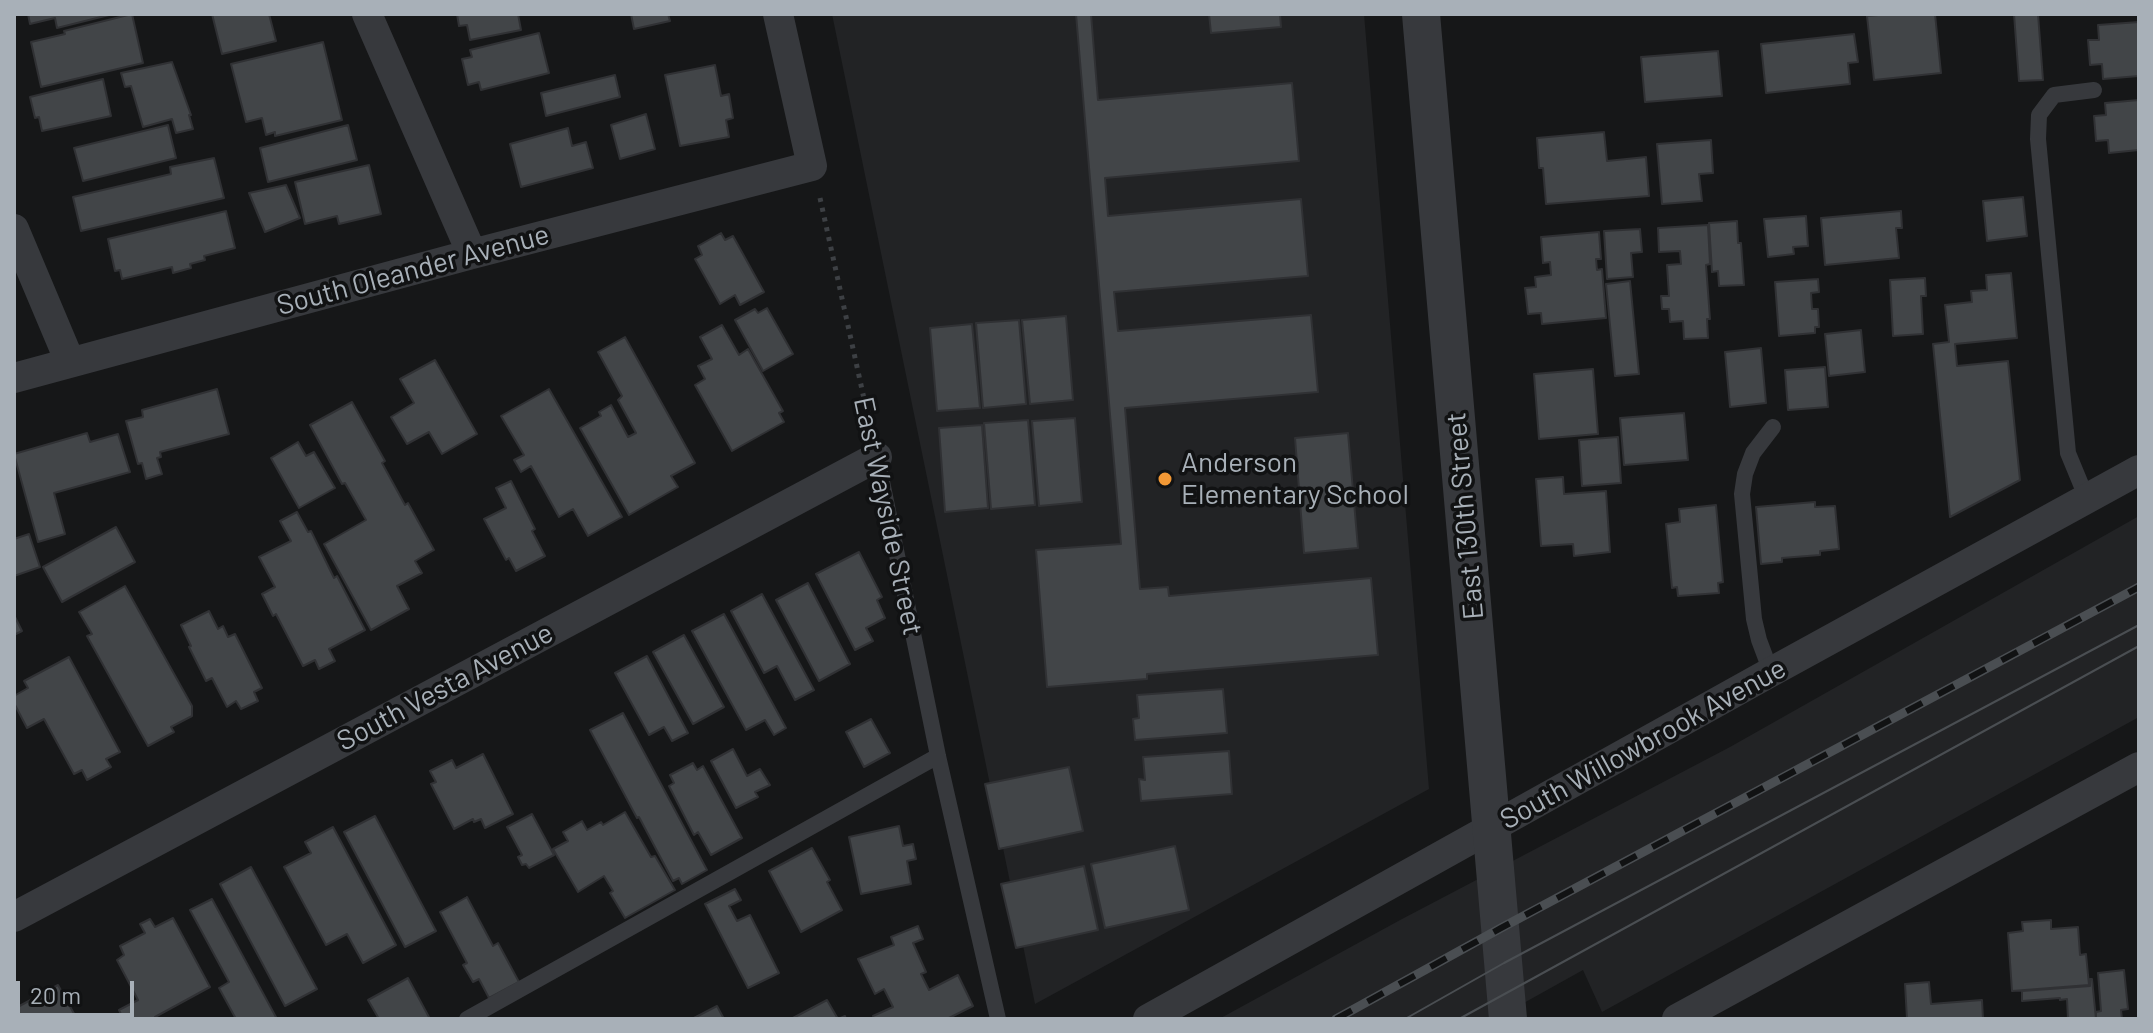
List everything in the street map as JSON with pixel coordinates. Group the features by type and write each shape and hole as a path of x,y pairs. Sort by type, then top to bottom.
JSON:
{"street":[{"path":"367,14 472,254"},
{"path":"778,14 812,166"},
{"name":"East 130th Street","path":"1421,14 1508,1019"},
{"name":"South Oleander Avenue","path":"14,378 812,166"},
{"path":"14,229 70,362"},
{"name":"South Vesta Avenue","path":"14,917 877,457"},
{"name":"South Willowbrook Avenue","path":"1148,1019 2139,470"},
{"path":"1677,1019 2139,767"}],"lane":[{"path":"2087,499 2068,453 2038,139 2039,115 2054,95 2094,90"},
{"path":"1771,672 1754,619 1742,494 1753,453 1773,427"},
{"name":"East Wayside Street","path":"877,457 938,756 998,1019"},
{"path":"467,1019 938,756"}],"path":[{"name":"East Wayside Street","path":"812,166 877,457"}],"shaded area":[{"name":"Anderson Elementary School","path":"832,14 1364,14 1429,789 1035,1004"},
{"path":"2139,516 2139,717 1602,1012 1583,970 1495,1019 1219,1019 1730,747"}],"building":[{"path":"28,14 113,14 57,28 55,18 30,24"},
{"path":"132,14 143,63 41,87 31,42"},
{"path":"212,14 269,14 276,41 222,54"},
{"path":"457,14 518,14 521,30 470,40 467,25 459,26"},
{"path":"631,14 668,14 670,21 634,29"},
{"path":"1076,14 1091,14 1098,100 1292,83 1299,161 1105,178 1108,216 1301,199 1308,276 1114,292 1118,331 1311,315 1318,392 1125,408 1140,589 1168,587 1169,596 1371,578 1378,655 1147,674 1147,679 1047,687 1036,550 1121,544"},
{"path":"1209,14 1280,14 1281,27 1211,33"},
{"path":"1935,14 1941,73 1874,80 1867,16"},
{"path":"2014,14 2038,14 2043,80 2019,81"},
{"path":"2139,22 2139,76 2103,79 2102,64 2090,65 2088,40 2099,40 2098,25"},
{"path":"539,33 549,73 481,90 479,82 468,85 462,59 472,57 470,50"},
{"path":"1854,34 1858,62 1848,63 1850,84 1766,93 1761,44"},
{"path":"323,42 342,120 275,136 275,132 266,135 262,118 246,122 231,64"},
{"path":"1718,51 1722,96 1645,102 1641,57"},
{"path":"172,62 193,129 176,133 172,119 143,127 131,86 125,87 121,73"},
{"path":"715,65 721,96 729,94 733,118 726,120 729,137 680,146 665,75"},
{"path":"615,75 620,97 546,116 541,93"},
{"path":"103,79 111,116 42,131 30,97"},
{"path":"2139,100 2139,150 2109,153 2108,140 2096,141 2094,116 2106,115 2105,103"},
{"path":"646,114 655,149 620,159 611,125"},
{"path":"168,125 176,158 83,181 74,148"},
{"path":"348,125 357,160 268,182 260,148"},
{"path":"568,128 572,146 586,142 593,168 521,187 510,144"},
{"path":"1604,132 1607,161 1646,157 1649,196 1546,204 1537,138"},
{"path":"1711,140 1713,173 1699,174 1702,201 1662,204 1657,144"},
{"path":"214,158 224,198 81,231 73,197 171,174 170,167"},
{"path":"369,165 381,214 339,224 337,216 305,224 295,182"},
{"path":"286,185 300,218 265,232 249,193"},
{"path":"2023,197 2027,236 1987,241 1983,201"},
{"path":"226,211 235,248 204,256 205,260 190,264 191,268 173,273 172,267 122,279 120,270 115,271 108,239"},
{"path":"1901,211 1902,228 1896,228 1899,258 1825,265 1821,218"},
{"path":"1806,216 1808,246 1793,247 1794,254 1768,257 1764,219"},
{"path":"1737,221 1744,285 1719,286 1718,271 1712,272 1709,223"},
{"path":"1708,225 1708,338 1684,339 1683,321 1670,322 1669,309 1662,309 1661,296 1669,296 1667,265 1681,264 1680,251 1659,252 1658,228"},
{"path":"1640,229 1642,252 1631,253 1633,277 1607,279 1604,231"},
{"path":"1599,232 1601,259 1596,259 1597,270 1602,269 1606,318 1542,324 1541,313 1528,314 1525,288 1536,287 1535,277 1551,275 1550,262 1543,263 1541,237"},
{"path":"721,233 725,240 733,236 764,292 740,305 735,295 720,304 695,259 702,255 698,246"},
{"path":"2011,273 2017,338 1955,344 1957,366 2008,361 2020,480 1950,517 1933,344 1949,342 1945,305 1972,302 1971,291 1987,290 1986,275"},
{"path":"1925,278 1926,296 1921,296 1923,334 1893,336 1890,280"},
{"path":"1818,279 1819,292 1811,293 1812,309 1818,309 1819,327 1815,327 1815,333 1779,336 1775,282"},
{"path":"1630,281 1639,374 1615,376 1606,284"},
{"path":"767,308 793,354 763,371 735,320 755,309 758,313"},
{"path":"1066,316 1073,400 1030,404 1022,320"},
{"path":"1019,320 1026,404 983,408 976,323"},
{"path":"972,324 980,408 937,411 930,328"},
{"path":"722,325 739,355 748,349 783,411 779,413 784,422 732,451 695,385 705,379 698,366 712,359 700,337"},
{"path":"1861,330 1865,372 1829,376 1825,334"},
{"path":"625,337 695,463 671,476 678,487 629,515 580,428 601,416 599,412 611,405 628,437 636,433 618,400 622,396 598,352"},
{"path":"1761,348 1766,403 1730,407 1725,352"},
{"path":"435,360 477,434 442,454 429,432 407,444 391,417 414,403 400,379"},
{"path":"1825,367 1828,407 1788,410 1785,370"},
{"path":"1593,369 1598,434 1539,439 1534,374"},
{"path":"217,389 229,434 160,452 161,457 157,458 162,474 146,479 142,463 138,464 126,421 143,417 142,410"},
{"path":"549,389 622,517 588,536 573,509 559,517 531,466 521,472 514,460 524,455 501,416"},
{"path":"352,402 405,505 408,503 434,550 415,561 422,573 397,586 409,609 371,630 324,544 366,520 310,425"},
{"path":"1684,413 1688,460 1624,465 1620,418"},
{"path":"1075,418 1082,502 1039,506 1032,421"},
{"path":"1028,420 1035,505 991,509 984,423"},
{"path":"982,425 988,508 945,512 939,428"},
{"path":"87,433 90,442 118,434 130,472 54,493 65,534 38,542 14,454"},
{"path":"1348,433 1358,548 1304,553 1295,438"},
{"path":"1618,437 1621,483 1582,486 1579,440"},
{"path":"298,442 306,456 314,452 335,488 299,508 271,458"},
{"path":"1563,477 1564,494 1606,491 1610,552 1574,556 1573,544 1541,546 1536,479"},
{"path":"511,481 545,556 516,571 509,558 506,560 484,519 506,508 496,488"},
{"path":"1815,502 1815,507 1835,506 1839,549 1761,564 1756,507"},
{"path":"1716,505 1723,582 1718,583 1719,593 1678,596 1677,587 1672,588 1666,524 1680,522 1679,509"},
{"path":"297,512 308,532 311,531 334,578 337,576 365,630 329,649 335,661 319,669 315,660 303,666 262,594 275,587 259,557 291,541 280,521"},
{"path":"116,527 135,562 62,602 43,567"},
{"path":"29,534 40,567 14,576 14,539"},
{"path":"859,552 882,597 877,600 885,618 866,628 873,641 855,650 816,574"},
{"path":"808,583 850,664 819,681 776,600"},
{"path":"125,586 192,706 192,716 171,727 174,732 148,746 87,636 92,634 79,612"},
{"path":"762,594 814,690 795,700 777,666 764,673 731,611"},
{"path":"209,611 218,629 223,626 228,637 235,634 262,688 254,692 258,701 241,709 236,701 227,707 212,678 206,681 181,625"},
{"path":"724,614 786,728 774,735 765,720 746,730 692,631"},
{"path":"14,615 22,631 14,635"},
{"path":"684,635 724,707 693,724 653,652"},
{"path":"647,656 688,733 672,741 664,727 649,735 615,673"},
{"path":"69,657 120,752 106,759 111,767 87,780 82,770 74,774 44,719 27,728 14,703 14,696 28,688 24,681"},
{"path":"1223,689 1227,733 1135,740 1133,719 1139,718 1137,695"},
{"path":"623,713 707,870 682,884 679,878 673,881 590,730"},
{"path":"871,719 890,753 864,767 846,732"},
{"path":"733,749 747,776 760,769 770,785 755,792 758,797 736,808 711,761"},
{"path":"1229,751 1232,794 1141,801 1139,779 1145,780 1143,757"},
{"path":"483,754 513,814 485,828 481,819 474,822 473,819 454,829 431,784 436,782 430,771 452,760 456,768"},
{"path":"693,763 697,770 703,766 742,838 711,855 698,832 694,835 669,786 674,783 670,775"},
{"path":"1069,767 1083,831 999,849 985,784"},
{"path":"625,812 675,890 625,918 604,876 578,892 553,849 568,841 563,832 582,821 587,830"},
{"path":"532,814 554,855 529,868 526,864 522,865 518,857 522,855 507,827"},
{"path":"375,816 436,931 405,947 344,832"},
{"path":"899,826 903,846 913,844 916,859 907,861 911,884 861,894 849,837"},
{"path":"333,827 396,945 363,963 347,934 326,945 284,867 311,853 305,842"},
{"path":"1175,846 1189,910 1105,928 1091,864"},
{"path":"812,848 842,910 801,932 769,871"},
{"path":"1084,866 1098,930 1016,948 1001,884"},
{"path":"251,867 317,989 285,1006 220,884"},
{"path":"735,889 741,900 729,906 737,921 750,915 779,973 748,988 705,904"},
{"path":"467,897 493,946 498,943 519,982 489,998 479,979 473,982 463,965 467,963 440,912"},
{"path":"212,899 277,1019 236,1019 219,988 229,982 190,910"},
{"path":"173,918 210,987 156,1019 123,1019 119,1010 138,1000 117,960 124,955 120,946 145,933 140,924 150,919 155,927"},
{"path":"2051,920 2051,929 2078,927 2080,955 2086,954 2089,985 2012,991 2008,933 2023,931 2022,922"},
{"path":"918,926 923,939 913,943 926,972 921,974 929,990 958,975 973,1006 947,1019 875,1019 873,1016 893,1007 884,989 875,994 858,959 894,945 891,937"},
{"path":"2124,970 2128,1009 2121,1010 2122,1019 2096,1019 2096,1012 2101,1011 2098,973"},
{"path":"408,978 430,1019 379,1019 368,1000"},
{"path":"2090,979 2096,1019 2068,1019 2067,999 2022,1001 2022,991 2090,986"},
{"path":"1929,982 1931,1004 1982,1000 1983,1019 1907,1019 1905,984"},
{"path":"58,985 77,1019 14,1019 14,1009"},
{"path":"827,1000 838,1019 791,1019"},
{"path":"717,1006 724,1019 692,1019"}],"tram line":[{"path":"1405,1019 1504,963 2139,625"},
{"path":"1459,1019 2139,646"}],"railway":[{"path":"1336,1019 2139,587"}],"place":[{"name":"Anderson Elementary School","path":"1165,479"}]}
